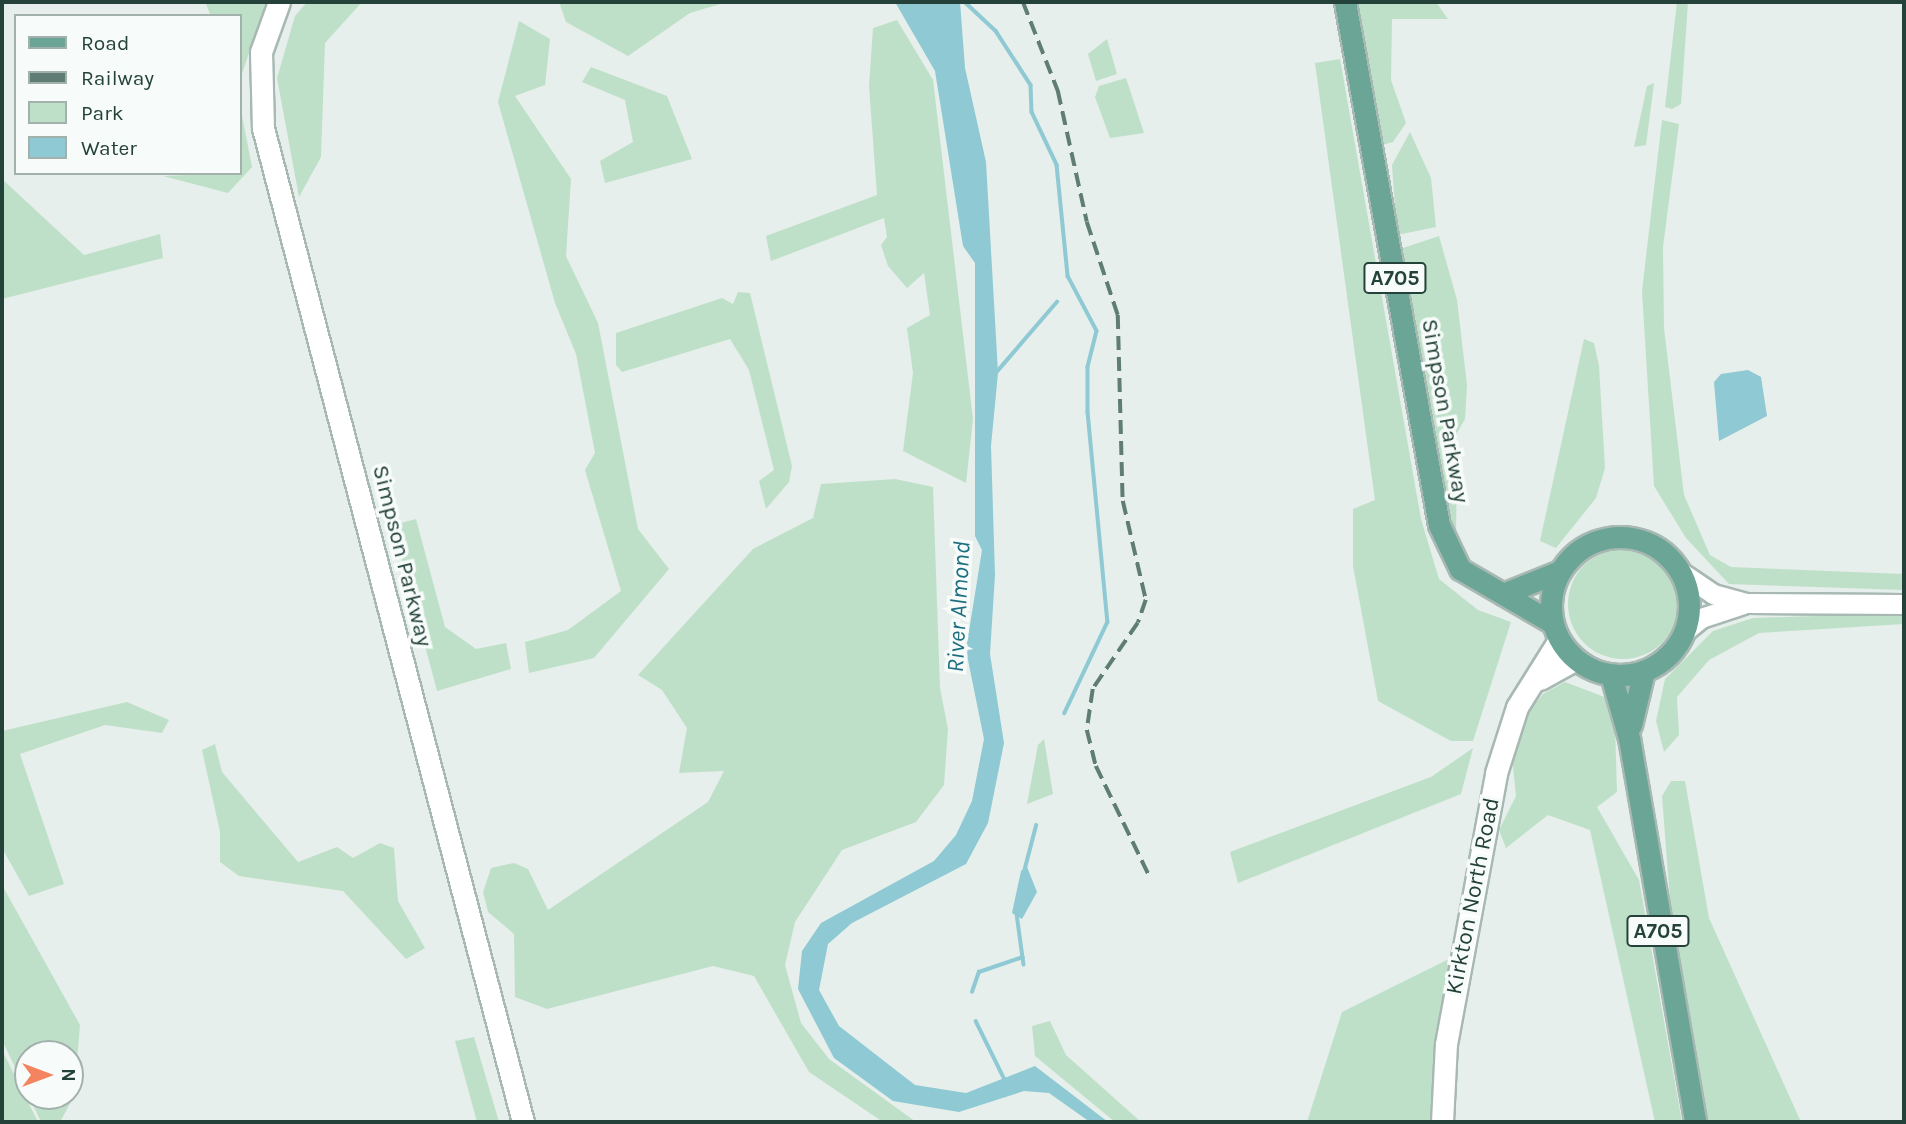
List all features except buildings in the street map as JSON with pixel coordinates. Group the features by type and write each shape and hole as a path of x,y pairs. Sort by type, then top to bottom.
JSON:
{"main road":[{"name":"Simpson Parkway","path":"279,2 261,52 263,128 523,1122"},
{"name":"Simpson Parkway","path":"1345,2 1440,525 1460,569 1503,594 1555,631"},
{"path":"1503,594 1560,571 1586,545 1624,536 1657,546 1682,573 1690,604 1685,631 1663,661 1644,671 1611,675"},
{"path":"1555,631 1560,571"},
{"name":"A705","path":"1555,631 1576,659 1611,675 1629,738 1695,1122"},
{"name":"Kirkton North Road","path":"1443,1122 1446,1044 1496,773 1508,726 1538,681 1555,631"},
{"name":"Kirkton North Road","path":"1538,681 1576,659"},
{"name":"A705","path":"1629,738 1644,671"}],"street":[{"path":"1682,573 1713,594 1747,603"},
{"path":"1685,631 1718,610 1747,603 1904,604"}],"green space":[{"path":"205,2 266,2 242,74 242,14 210,14"},
{"path":"307,2 362,2 325,43 321,157 299,197 277,78 295,16"},
{"path":"559,2 727,2 690,13 628,56 566,22"},
{"path":"1353,2 1436,2 1448,19 1392,19 1391,80 1406,123 1393,142 1382,145"},
{"path":"1677,2 1688,2 1681,104 1672,109 1665,107"},
{"path":"897,20 933,80 973,419 966,483 903,451 913,373 907,328 930,315 924,273 907,288 888,266 881,245 887,237 884,218 771,261 766,236 877,195 869,86 873,28"},
{"path":"519,21 550,39 545,85 515,96 571,179 566,256 598,323 638,529 669,569 594,658 529,673 525,642 568,630 621,591 585,470 595,453 576,354 555,303 498,102"},
{"path":"1107,39 1117,74 1096,81 1088,54"},
{"path":"1340,59 1421,519 1439,579 1478,610 1511,622 1473,741 1451,741 1378,701 1353,566 1353,509 1375,500 1315,63"},
{"path":"591,67 667,96 692,159 605,183 600,161 633,142 625,100 582,82"},
{"path":"1126,78 1144,133 1110,138 1095,97 1099,86"},
{"path":"1654,83 1646,145 1634,147 1647,86"},
{"path":"242,115 252,167 228,193 163,176 242,175"},
{"path":"1662,120 1679,124 1663,247 1664,328 1684,495 1710,555 1731,567 1904,574 1904,590 1729,584 1686,538 1654,486 1642,291"},
{"path":"1410,132 1431,178 1436,227 1397,235 1392,165"},
{"path":"2,179 84,255 160,234 163,258 2,299"},
{"path":"1439,236 1457,300 1467,385 1465,419 1457,433 1456,542 1444,506 1400,249"},
{"path":"738,292 750,293 792,466 789,482 766,509 759,481 774,470 749,370 730,339 622,372 616,365 616,333 722,298 733,304"},
{"path":"1584,339 1594,343 1599,366 1605,468 1596,498 1556,548 1540,541"},
{"path":"895,479 933,487 940,688 948,729 944,785 916,822 842,850 795,922 785,965 801,1023 829,1059 916,1122 883,1122 809,1072 754,976 713,966 547,1009 515,997 514,934 488,912 483,892 491,868 514,863 528,869 548,910 708,802 724,771 679,773 687,728 662,690 638,675 753,549 813,518 821,484"},
{"path":"416,519 445,627 476,649 506,643 511,669 437,691 393,525"},
{"path":"1623,549 1644,553 1662,565 1674,583 1678,604 1674,625 1662,643 1644,655 1623,659 1602,655 1584,643 1572,625 1568,604 1572,583 1584,565 1602,553"},
{"path":"1904,613 1904,624 1759,633 1709,660 1677,697 1679,735 1664,752 1656,721 1665,679 1713,631 1753,618"},
{"path":"1565,682 1607,698 1615,724 1617,792 1597,807 1639,880 1682,1122 1655,1122 1590,830 1548,815 1506,848 1499,830 1516,796 1512,757 1524,718 1543,694"},
{"path":"127,702 169,720 162,733 105,725 20,754 64,884 29,896 2,848 2,731"},
{"path":"1044,739 1053,794 1027,804 1038,745"},
{"path":"215,744 222,772 298,862 337,847 353,858 380,843 394,848 398,901 425,948 406,959 343,891 239,876 220,862 220,832 202,750"},
{"path":"1473,748 1461,794 1238,883 1230,852 1431,777"},
{"path":"1671,781 1685,781 1709,918 1801,1122 1708,1122 1675,965 1662,796"},
{"path":"2,885 80,1025 79,1040 14,1040 14,1065 2,1040"},
{"path":"1455,956 1435,1122 1307,1122 1342,1012"},
{"path":"1050,1021 1066,1055 1141,1122 1115,1122 1035,1056 1032,1026"},
{"path":"474,1037 499,1122 477,1122 455,1041"},
{"path":"2,1050 14,1074 14,1110 32,1110 38,1122 2,1122"},
{"path":"35,1110 66,1110 60,1122 41,1122"}],"water":[{"path":"895,2 960,2 965,68 986,162 998,373 991,446 995,575 990,654 1004,743 988,823 966,864 852,923 828,944 819,990 839,1026 915,1085 966,1093 1035,1066 1108,1122 1090,1122 1049,1093 1024,1091 959,1112 893,1101 834,1058 798,989 802,951 821,923 934,861 956,835 972,801 984,739 966,650 982,550 975,536 975,263 963,246 935,71"},
{"path":"1748,370 1761,377 1767,416 1719,441 1714,382 1721,374"},
{"path":"1027,867 1037,892 1022,919 1012,913 1021,871"}],"waterway":[{"path":"965,2 996,31 1031,85 1032,112 1057,165 1068,276 1097,331 1088,367 1088,412 1108,622 1065,713"},
{"path":"995,374 1057,302"},
{"path":"1024,872 1036,826"},
{"path":"1017,914 1024,965"},
{"path":"972,992 979,972 1023,957"},
{"path":"976,1021 1004,1078"}],"railway":[{"path":"1023,2 1058,91 1087,222 1118,315 1123,501 1146,600 1138,623 1093,689 1087,730 1096,766 1150,877"}],"water label":[{"name":"River Almond","path":"959,607"}]}
